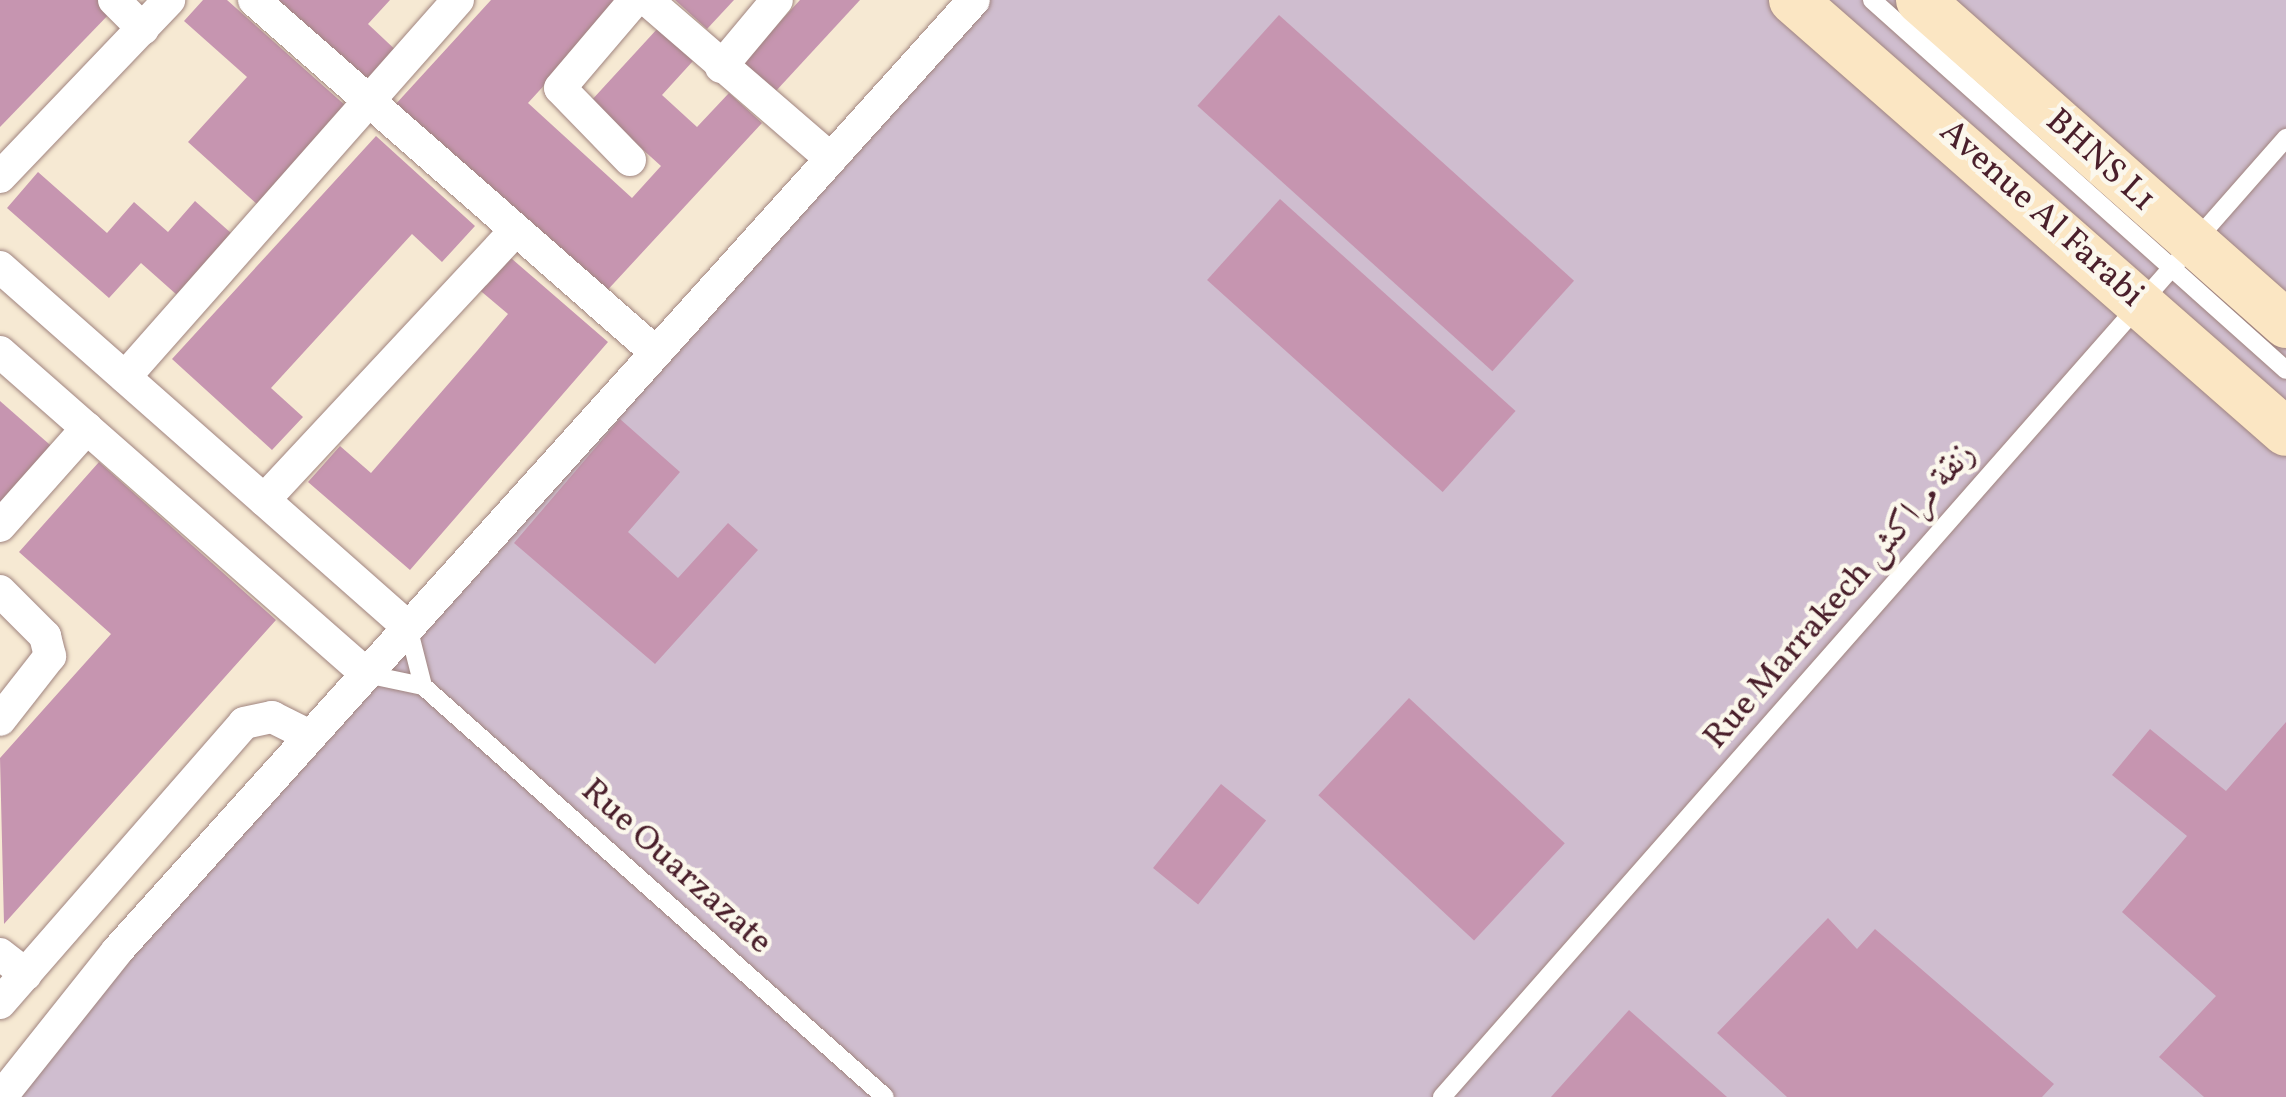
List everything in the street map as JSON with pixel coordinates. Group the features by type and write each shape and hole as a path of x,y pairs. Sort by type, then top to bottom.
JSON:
{"street":[{"path":"114,0 143,29"},
{"path":"0,177 169,0"},
{"path":"254,0 652,350"},
{"path":"126,378 458,0"},
{"path":"630,160 560,88 635,0"},
{"path":"647,0 831,159"},
{"path":"721,66 777,0"},
{"path":"0,1097 310,736 652,350 974,0"},
{"name":"Avenue Al Farabi","path":"1794,0 2171,270 2286,324"},
{"name":"Avenue Al Farabi","path":"1920,0 2171,270 2286,432"},
{"path":"264,500 516,230"},
{"path":"0,266 408,627"},
{"path":"0,352 366,674"},
{"path":"0,526 87,428"},
{"path":"0,591 46,636 50,656 0,720"},
{"path":"0,1003 13,964 244,723 272,717 310,736"}],"lane":[{"name":"BHNS L1","path":"1872,0 2286,370"},
{"name":"BHNS L1","path":"1887,0 2171,270 2286,358"},
{"name":"Rue Marrakech زنقة مراكش","path":"1442,1097 2286,138"},
{"path":"408,627 423,686"},
{"name":"Rue Ouarzazate","path":"366,674 423,686 885,1097"}],"shaded area":[{"path":"978,0 2286,0 2286,1097 1,1097"}],"building":[{"path":"0,0 102,0 113,10 0,127"},
{"path":"203,0 227,0 346,106 258,205 188,142 247,77 184,21"},
{"path":"269,0 390,0 368,24 402,56 370,91"},
{"path":"491,0 622,0 528,103 632,198 661,166 590,102 658,28 693,61 662,95 697,127 729,93 762,123 602,296 394,106"},
{"path":"675,0 734,0 707,29"},
{"path":"800,0 860,0 775,92 743,62"},
{"path":"1279,15 1574,281 1492,371 1197,106"},
{"path":"376,136 475,226 442,262 412,234 271,388 303,417 272,450 172,359"},
{"path":"38,172 107,233 134,202 168,232 195,201 231,233 177,295 141,263 109,298 7,208"},
{"path":"1280,199 1516,411 1443,492 1207,280"},
{"path":"505,253 608,342 410,570 308,482 340,446 371,473 477,351 508,314 476,287"},
{"path":"0,401 57,451 0,515"},
{"path":"620,419 680,472 628,532 678,578 728,523 758,550 655,664 514,543"},
{"path":"99,462 276,620 4,924 0,758 111,634 19,552"},
{"path":"1409,698 1565,843 1474,941 1318,795"},
{"path":"2286,722 2286,1097 2204,1097 2159,1057 2216,996 2122,912 2187,836 2112,775 2150,729 2226,791"},
{"path":"1221,784 1266,821 1198,904 1153,868"},
{"path":"1828,918 1857,949 1875,929 2054,1084 2042,1097 1787,1097 1717,1033"},
{"path":"1629,1010 1727,1097 1551,1097"}]}
